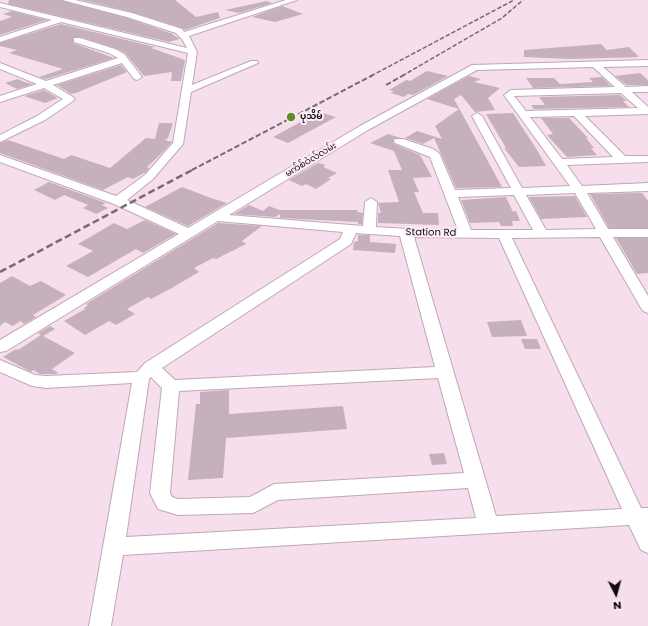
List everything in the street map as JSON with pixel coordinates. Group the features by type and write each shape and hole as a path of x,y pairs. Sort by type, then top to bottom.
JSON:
{"street":[{"path":"66,0 136,17 178,31 183,35 193,52 178,144 149,177 118,201"},
{"path":"183,35 293,0"},
{"path":"0,40 78,14 107,2"},
{"path":"0,5 193,52"},
{"path":"77,40 112,51 124,59 137,77"},
{"path":"0,99 43,83 124,59"},
{"path":"187,90 254,63"},
{"name":"မက်စ်ဝဲလ်လမ်း","path":"0,346 364,128 475,67 598,67 648,63"},
{"path":"0,66 43,83 70,99 41,118 0,138"},
{"path":"598,67 647,111"},
{"path":"533,73 598,67 648,70"},
{"path":"648,89 509,94 579,190 648,308"},
{"path":"523,114 647,111"},
{"path":"577,113 622,160"},
{"path":"477,116 541,233"},
{"path":"399,141 435,154 466,233"},
{"path":"0,158 118,201 188,233"},
{"path":"560,162 648,159"},
{"path":"451,194 648,187"},
{"path":"369,230 371,202"},
{"name":"Station Rd","path":"214,217 406,233 648,233"},
{"path":"0,365 32,380 46,382 146,372 346,241 350,229"},
{"path":"406,233 488,525"},
{"path":"503,233 641,516 648,544"},
{"path":"146,372 171,386 445,372"},
{"path":"100,626 146,372"},
{"path":"171,386 160,493 165,503 178,506 254,505 274,492 475,480"},
{"path":"114,547 641,516"}],"building":[{"path":"9,0 61,0 127,18 173,34 180,39 169,42 8,4"},
{"path":"82,0 175,0 196,17 218,12 220,18 185,30 132,12"},
{"path":"267,1 272,3 239,13 225,10"},
{"path":"282,6 303,14 275,22 252,17"},
{"path":"12,11 47,20 0,35 0,21 12,17 3,14"},
{"path":"61,24 155,47 151,48 185,60 181,81 171,81 172,72 144,76 125,53 115,48 80,37 73,37 73,43 114,58 46,79 39,77 63,69 9,53 17,50 0,46 0,43"},
{"path":"601,44 607,50 629,47 639,57 570,59 524,57 524,50"},
{"path":"121,65 127,72 76,93 71,94 57,85"},
{"path":"427,71 448,76 413,95 408,94 404,97 391,93 394,91 389,90 406,80 410,81"},
{"path":"640,73 648,80 648,85 627,85 615,76"},
{"path":"469,76 481,79 474,82 500,88 488,98 495,110 475,112 461,95 454,99 502,187 456,188 434,138 423,144 405,138 417,131 442,139 435,126 459,109 427,99"},
{"path":"602,77 611,86 533,88 526,78 554,78 560,84 593,82 589,78"},
{"path":"18,79 33,84 17,89 5,83"},
{"path":"44,90 58,98 45,103 24,96"},
{"path":"620,95 627,101 623,101 629,107 534,109 531,105 545,105 539,97"},
{"path":"319,112 336,117 288,143 273,137"},
{"path":"513,113 546,166 519,167 504,148 506,148 486,114"},
{"path":"541,118 569,118 588,138 586,138 594,148 591,148 597,155 567,157 547,135 553,134"},
{"path":"159,123 173,123 168,138 165,140 172,142 147,167 149,168 146,172 133,179 128,177 103,190 0,153 0,143 8,140 64,159 71,155 110,168 146,138 155,139"},
{"path":"388,134 401,138 394,138 394,144 420,155 432,177 413,178 419,192 414,192 423,213 438,213 439,225 378,223 378,213 381,213 378,203 399,202 388,170 402,170 394,151 370,143"},
{"path":"318,163 326,165 323,167 337,173 328,178 331,179 316,189 306,184 302,186 289,180"},
{"path":"49,182 106,203 102,205 108,208 96,214 83,208 88,205 64,195 55,200 34,190"},
{"path":"182,187 227,203 188,226 145,207"},
{"path":"642,193 648,201 648,228 609,228 590,194"},
{"path":"575,196 587,217 541,219 529,197"},
{"path":"506,197 513,212 516,211 520,221 512,221 513,226 501,226 499,222 470,223 461,200"},
{"path":"249,205 263,211 269,206 279,210 358,210 357,212 363,213 362,224 358,224 358,222 280,218 280,214 275,217 234,214"},
{"path":"145,220 176,234 143,253 136,249 88,277 66,266 93,251 78,244 114,223 127,229"},
{"path":"218,223 262,226 242,241 246,244 194,268 199,272 151,299 148,297 127,309 135,314 116,325 109,321 85,335 64,321 85,309 84,308 88,305 86,304"},
{"path":"358,235 370,235 370,242 396,244 395,253 353,250 354,242 358,241"},
{"path":"616,238 648,238 648,273 637,274"},
{"path":"12,276 30,286 41,281 66,295 33,315 36,317 24,324 20,321 13,326 5,322 0,326 0,283"},
{"path":"521,320 527,336 492,337 487,322"},
{"path":"50,326 55,329 43,336 75,353 52,369 58,373 40,374 33,370 31,372 3,357 16,349 18,350 41,335 38,333"},
{"path":"521,339 537,339 541,349 525,349"},
{"path":"229,390 229,414 343,406 347,429 226,438 223,478 188,480 196,404 200,404 200,392"},
{"path":"444,453 447,464 432,465 429,454"}],"railway":[{"path":"371,76 514,0"},
{"path":"402,76 502,18 523,0"},
{"path":"192,170 373,75"},
{"path":"386,85 404,75"},
{"path":"0,272 194,169"}],"place":[{"name":"ပုသိမ်","path":"291,117"}]}
